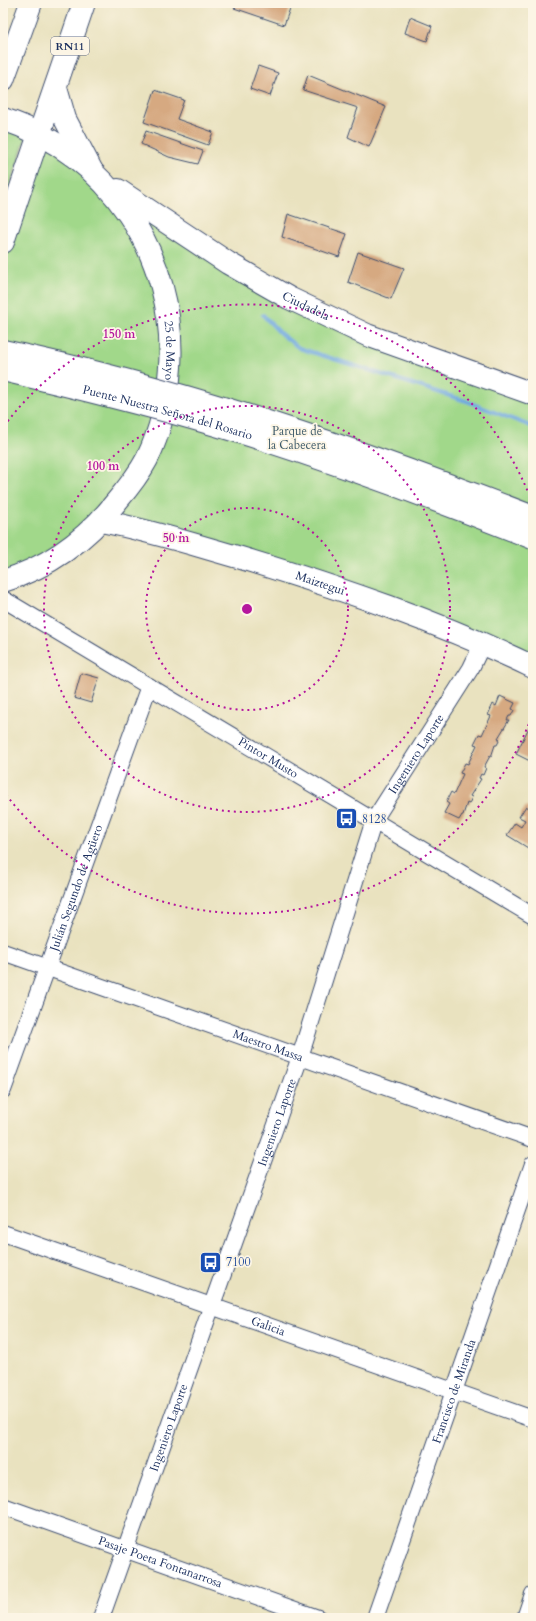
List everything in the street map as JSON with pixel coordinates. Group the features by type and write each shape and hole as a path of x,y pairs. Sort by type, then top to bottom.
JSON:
{"main road":[{"path":"3,80 10,42 31,3"},
{"name":"RN11","path":"3,242 84,3"},
{"path":"56,88 65,119 96,174"},
{"name":"25 de Mayo","path":"3,119 56,143 96,174 118,199 137,225 149,248 168,307 172,346 169,388 161,422 147,458 132,482 101,521 85,536 53,559 16,577 3,581"},
{"name":"Ciudadela","path":"96,174 228,263 289,298 367,335 533,394"},
{"name":"Puente Nuestra Señora del Rosario","path":"3,350 138,384 245,414 341,446 455,487 533,518"},
{"name":"Puente Nuestra Señora del Rosario","path":"3,370 135,402 245,434 452,505 533,538"},
{"name":"Maiztegui","path":"101,521 132,527 276,569 352,594 483,643 533,667"}],"street":[{"name":"Pintor Musto","path":"3,599 533,916"},
{"name":"Ingeniero Laporte","path":"100,1618 300,1057 374,820 471,668 483,643"},
{"name":"Julián Segundo de Agüero","path":"3,1090 149,686"},
{"name":"Maestro Massa","path":"3,952 533,1139"},
{"name":"Francisco de Miranda","path":"375,1618 533,1164"},
{"name":"Galicia","path":"3,1233 533,1419"},
{"name":"Pasaje Poeta Fontanarrosa","path":"3,1506 318,1618"},
{"path":"525,1618 533,1594"}],"green space":[{"path":"3,127 26,137 3,207"},
{"name":"Parque de la Cabecera","path":"39,134 289,298 533,394 533,667 483,643 101,521 3,581 3,242"}],"building":[{"path":"236,3 292,3 284,25 234,8"},
{"path":"410,17 432,26 427,41 405,33"},
{"path":"258,66 278,73 270,96 250,89"},
{"path":"308,75 386,107 369,147 348,137 358,108 303,90"},
{"path":"155,90 184,100 177,119 213,132 208,145 144,122"},
{"path":"146,131 203,151 198,164 169,157 141,144"},
{"path":"288,214 347,234 339,257 282,237"},
{"path":"358,252 404,268 391,299 348,282"},
{"path":"81,673 99,678 91,703 74,698"},
{"path":"500,696 515,703 512,709 514,710 511,716 509,716 507,720 509,720 498,738 500,739 497,745 495,745 491,757 490,756 484,767 486,768 483,775 481,774 479,778 481,779 470,796 472,797 469,804 467,803 463,815 459,820 444,813 449,804 446,802 451,792 454,794 463,774 460,773 465,763 468,764 477,745 474,744 479,734 482,735 491,716 488,715 493,704 496,706"},
{"path":"531,723 533,723 533,757 532,756 530,761 516,754"},
{"path":"526,806 533,811 533,851 507,835 515,823 521,827 525,820 519,817"}],"waterway":[{"path":"263,315 281,334 299,348 466,401 533,427"}],"place":[{"name":"8128","path":"346,819"},
{"name":"7100","path":"210,1262"}]}
